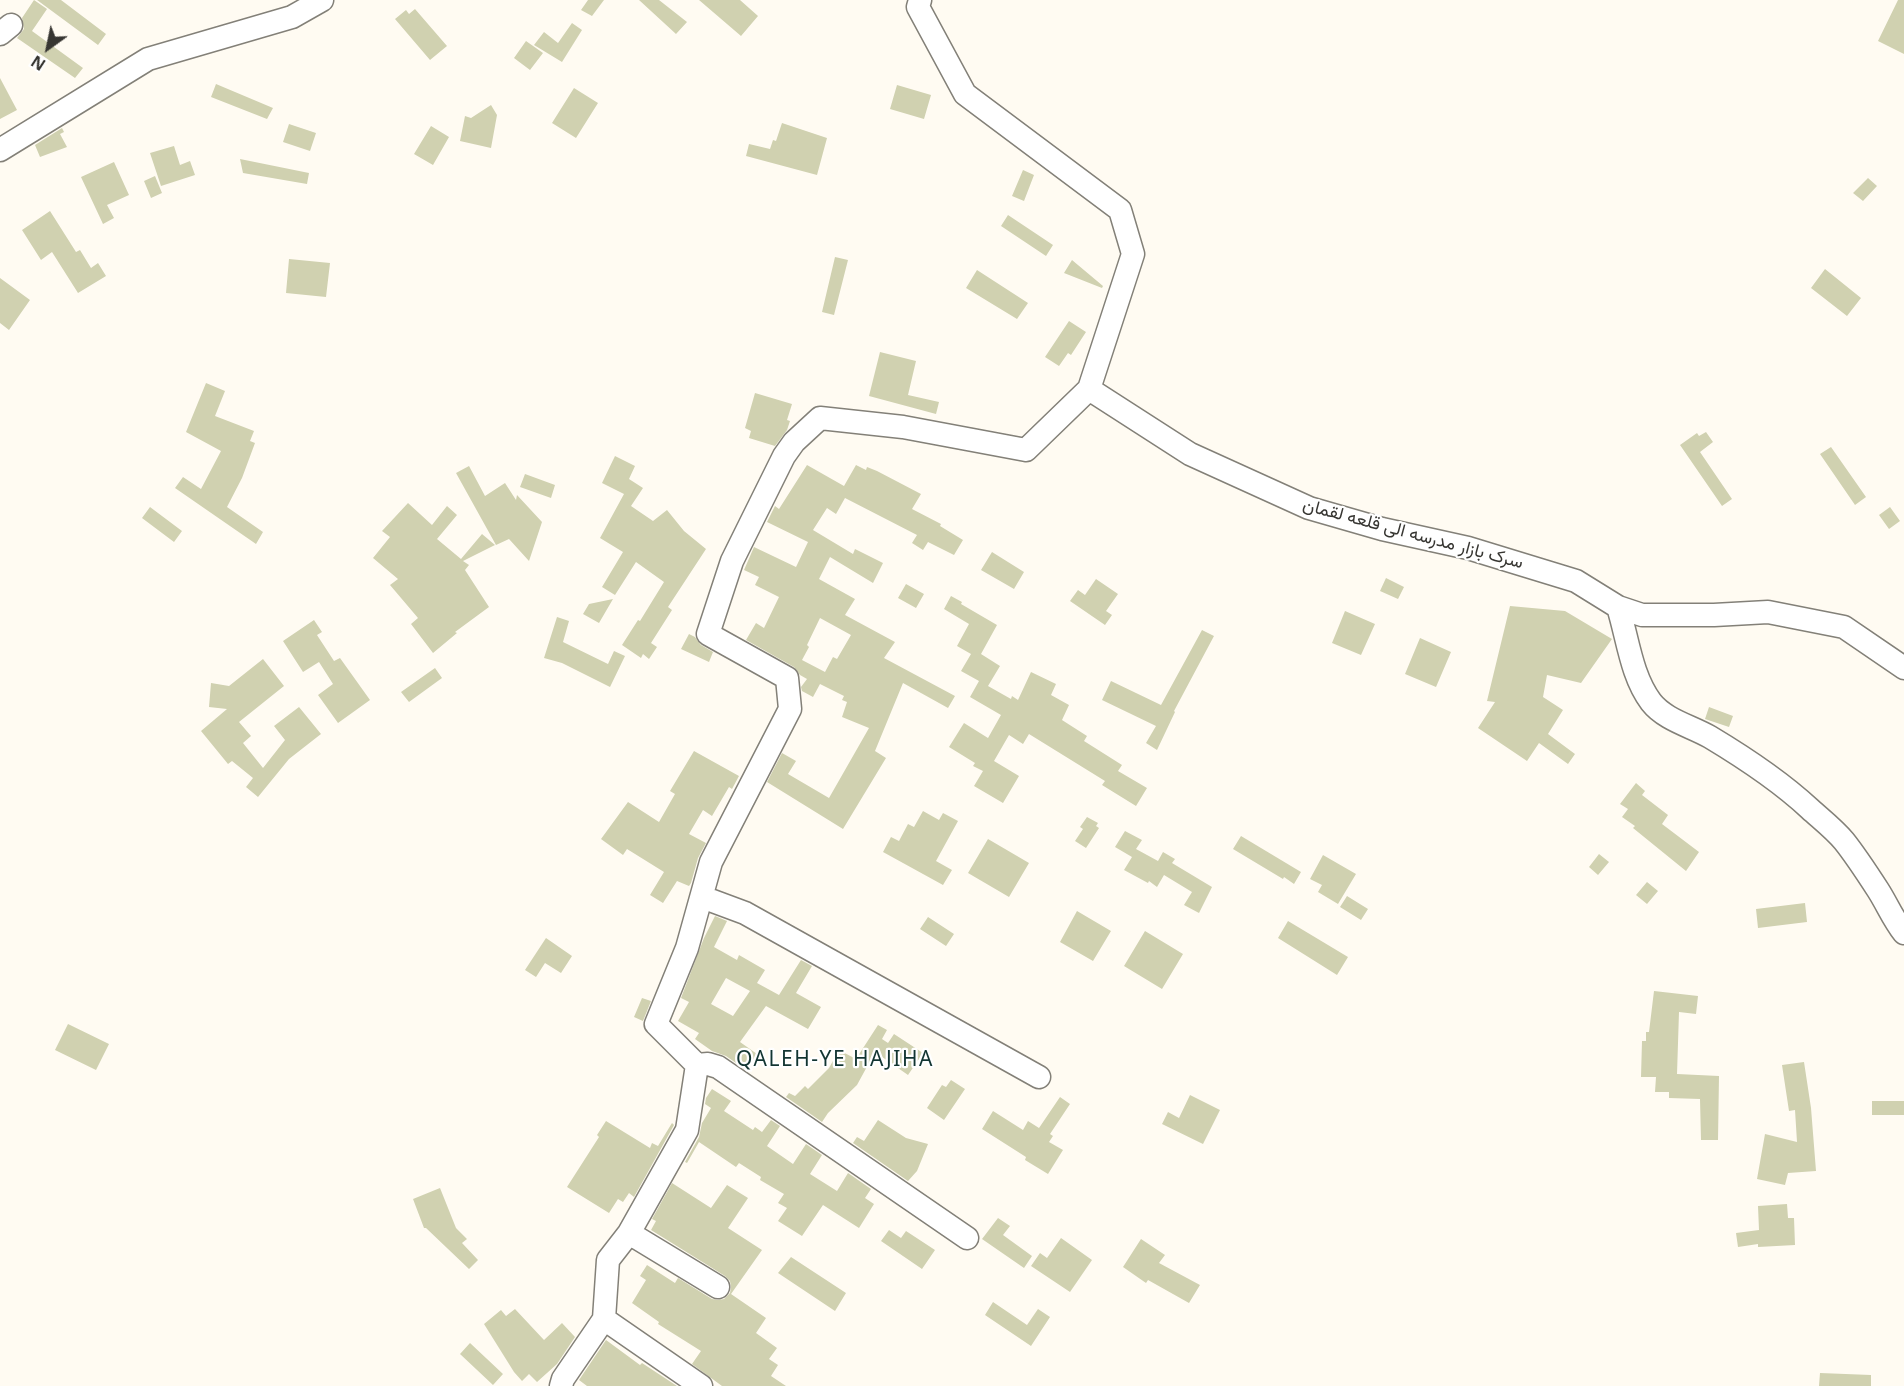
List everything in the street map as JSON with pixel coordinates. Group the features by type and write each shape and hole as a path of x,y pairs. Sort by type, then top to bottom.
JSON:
{"street":[{"path":"0,150 148,59 292,17 322,0"},
{"path":"697,1065 656,1024 687,948 711,862 790,709 787,678 708,634 732,561 784,456 794,442 820,418 903,427 1026,450 1089,388 1133,254 1120,210 965,94 918,7 920,0"},
{"name":"سرک بازار مدرسه الی قلعه لقمان","path":"1089,388 1190,454 1309,508 1382,529 1468,548 1576,581 1618,608 1642,615 1768,612 1844,627 1904,668"},
{"path":"1618,608 1627,636 1631,660 1642,688 1652,703 1664,714 1754,763 1808,807 1843,840 1904,933"},
{"path":"702,897 745,913 1039,1077"},
{"path":"697,1065 708,1064 718,1067 967,1238"},
{"path":"561,1386 563,1379 604,1319 608,1260 629,1233 687,1130 697,1065"},
{"path":"629,1233 718,1287"},
{"path":"604,1319 701,1386"}],"building":[{"path":"34,0 47,9 32,31 83,68 75,78 17,38 24,29 22,18"},
{"path":"37,0 61,0 106,34 98,45"},
{"path":"588,0 604,0 592,16 581,10"},
{"path":"639,0 659,0 687,22 676,34"},
{"path":"699,0 740,0 758,16 741,36"},
{"path":"1898,0 1904,0 1904,54 1878,41"},
{"path":"415,9 447,46 430,60 395,19 406,10 409,14"},
{"path":"572,23 582,30 562,62 534,45 544,32 558,43"},
{"path":"526,41 543,53 530,70 514,58"},
{"path":"0,78 17,110 0,119"},
{"path":"216,84 273,108 267,119 211,97"},
{"path":"897,85 931,95 924,119 890,109"},
{"path":"574,88 598,103 576,138 552,123"},
{"path":"491,105 497,115 491,148 460,141 465,116 471,118"},
{"path":"782,123 827,138 817,175 746,156 749,144 770,149 773,140 776,141"},
{"path":"289,124 316,133 310,151 283,142"},
{"path":"431,126 449,137 433,165 414,154"},
{"path":"62,128 64,132 60,134 67,147 40,157 35,145"},
{"path":"174,146 180,165 190,161 195,175 161,186 150,153"},
{"path":"240,159 309,173 307,184 243,173"},
{"path":"114,162 129,195 107,205 114,218 103,224 81,177"},
{"path":"1023,170 1034,175 1024,201 1012,196"},
{"path":"155,176 162,193 151,198 144,181"},
{"path":"1868,178 1877,186 1863,201 1853,193"},
{"path":"50,211 76,252 80,250 91,268 98,263 106,276 78,293 52,252 41,260 22,230"},
{"path":"1008,215 1053,245 1046,256 1001,226"},
{"path":"835,257 848,260 834,315 822,312"},
{"path":"289,259 330,263 326,297 286,293"},
{"path":"1072,260 1103,286 1102,288 1064,273"},
{"path":"1825,269 1861,298 1847,316 1811,288"},
{"path":"977,270 1028,303 1017,319 966,288"},
{"path":"0,278 30,300 9,330 0,323"},
{"path":"1069,321 1086,332 1071,355 1068,353 1059,366 1045,357"},
{"path":"880,352 916,361 908,395 939,402 936,414 869,396"},
{"path":"206,383 225,391 215,416 254,431 250,441 255,443 242,478 227,507 263,532 256,544 175,488 183,477 201,489 221,451 186,432"},
{"path":"755,393 792,404 787,420 790,421 787,430 775,446 749,438 751,431 745,428"},
{"path":"1706,432 1713,442 1700,452 1732,499 1722,506 1680,445 1697,433 1699,436"},
{"path":"1831,447 1866,497 1855,505 1820,454"},
{"path":"615,456 635,466 629,479 643,488 631,506 653,521 667,510 684,531 706,549 668,607 672,610 651,643 657,647 649,659 643,654 641,658 622,645 664,582 636,562 615,595 602,587 623,552 600,538 624,494 602,483"},
{"path":"807,465 844,486 856,465 866,470 867,467 877,471 921,494 912,509 941,524 940,526 963,540 954,555 928,542 923,550 912,543 917,535 845,498 836,514 827,508 813,530 853,554 855,549 883,563 873,583 830,557 819,579 855,599 845,615 895,642 884,658 955,696 948,708 903,683 875,751 886,758 843,829 767,782 782,753 796,761 788,774 829,798 869,728 842,717 847,702 842,700 844,696 820,684 813,697 802,691 801,687 807,679 800,675 794,667 746,640 756,623 764,628 779,597 755,585 759,577 744,570 754,547 796,567 808,542 767,522 775,506 779,509","holes":["820,618 851,635 837,659 833,657 825,672 802,660"]},
{"path":"469,466 485,496 505,483 516,500 517,495 542,522 529,561 509,539 496,545 456,473"},
{"path":"525,474 555,485 551,498 520,487"},
{"path":"408,503 432,525 447,506 457,515 437,539 461,559 482,534 495,545 463,561 469,565 465,570 489,607 455,632 457,633 433,653 411,624 418,618 390,585 398,579 373,558 390,537 382,531"},
{"path":"150,507 182,531 174,542 142,518"},
{"path":"1890,507 1900,521 1889,529 1879,515"},
{"path":"992,552 1024,572 1014,589 981,570"},
{"path":"1386,578 1404,587 1398,599 1380,591"},
{"path":"1096,579 1118,594 1106,611 1112,615 1105,625 1070,601 1078,590 1085,595"},
{"path":"906,584 924,594 916,608 898,598"},
{"path":"951,596 997,625 981,654 1000,666 988,686 1011,699 1012,696 1018,700 1031,672 1056,684 1051,695 1069,705 1062,720 1087,736 1084,741 1122,765 1118,771 1147,788 1136,806 1102,785 1105,781 1029,734 1023,744 1009,735 994,761 1019,776 1003,803 974,786 983,771 973,766 975,763 949,747 964,723 988,738 1001,715 970,697 979,681 961,671 971,654 957,646 969,624 944,609"},
{"path":"613,599 599,623 583,614 589,604"},
{"path":"1510,606 1565,611 1612,639 1581,683 1547,675 1543,697 1563,710 1548,734 1575,754 1568,764 1539,743 1527,761 1478,728 1495,702 1487,701"},
{"path":"1345,611 1375,624 1361,655 1332,643"},
{"path":"557,617 569,621 563,642 608,664 614,651 625,656 610,687 562,663 544,658"},
{"path":"314,620 322,632 317,635 334,661 340,658 370,700 338,723 318,695 333,684 319,662 303,672 283,641"},
{"path":"1202,630 1214,636 1174,711 1157,750 1146,743 1156,726 1102,700 1111,681 1161,705"},
{"path":"689,634 713,652 709,662 681,649"},
{"path":"1420,638 1451,652 1436,687 1405,674"},
{"path":"263,659 284,686 239,722 251,736 243,743 263,768 285,740 274,726 299,707 321,734 289,759 258,797 246,787 253,778 232,761 228,764 201,731 227,709 209,707 211,683 229,686"},
{"path":"435,668 442,678 409,702 401,692"},
{"path":"1709,707 1733,716 1729,727 1705,719"},
{"path":"694,751 739,776 732,789 729,787 712,816 703,810 689,834 706,843 698,858 691,883 689,886 677,881 663,903 650,895 664,872 627,849 623,855 601,839 628,802 659,822 675,794 670,791"},
{"path":"1636,783 1645,791 1642,795 1668,815 1662,824 1699,852 1686,871 1622,817 1628,809 1620,804"},
{"path":"923,811 939,820 943,813 958,821 936,861 952,870 943,885 883,852 891,837 899,841 908,824 914,827"},
{"path":"1087,817 1098,823 1096,826 1099,828 1086,848 1075,841"},
{"path":"1125,831 1142,840 1136,849 1158,861 1163,852 1175,859 1172,863 1212,887 1199,913 1184,905 1192,892 1164,875 1157,887 1124,870 1132,857 1115,847"},
{"path":"1241,836 1301,872 1294,884 1233,849"},
{"path":"988,839 1029,863 1009,897 968,873"},
{"path":"1599,854 1609,862 1598,875 1589,867"},
{"path":"1323,855 1356,874 1338,904 1318,892 1322,885 1310,879"},
{"path":"1647,882 1658,891 1647,904 1636,895"},
{"path":"1347,896 1368,909 1361,920 1340,907"},
{"path":"1805,903 1807,922 1758,928 1756,909"},
{"path":"1077,911 1111,931 1093,961 1060,942"},
{"path":"715,916 727,921 714,947 737,960 739,955 765,970 757,983 779,995 801,960 812,966 796,993 821,1007 808,1029 766,1006 740,1042 757,1054 746,1070 695,1039 699,1033 678,1021 689,1002 681,998","holes":["726,978 750,991 733,1016 711,1004"]},
{"path":"928,917 954,934 946,946 920,929"},
{"path":"1288,921 1348,957 1337,975 1278,938"},
{"path":"1145,931 1183,954 1162,989 1124,966"},
{"path":"546,938 572,956 561,973 545,963 536,977 525,970"},
{"path":"1654,991 1698,996 1696,1014 1679,1012 1677,1074 1719,1076 1718,1140 1701,1140 1700,1099 1669,1098 1669,1092 1655,1092 1656,1077 1641,1077 1642,1041 1646,1041 1646,1032 1649,1032"},
{"path":"642,998 651,1001 643,1021 634,1017"},
{"path":"68,1024 109,1044 96,1070 55,1050"},
{"path":"878,1025 887,1030 882,1039 888,1043 894,1034 923,1053 908,1075 875,1052 857,1085 828,1113 822,1122 786,1097 789,1093 795,1096 805,1086 808,1089 829,1068 839,1050 856,1059"},
{"path":"1804,1062 1811,1108 1816,1171 1788,1173 1785,1185 1757,1179 1765,1134 1797,1142 1795,1110 1789,1111 1782,1065"},
{"path":"951,1080 965,1089 944,1120 927,1108 942,1085 946,1087"},
{"path":"712,1089 731,1101 724,1111 753,1130 755,1127 762,1132 771,1120 780,1126 767,1146 793,1164 806,1144 822,1155 810,1174 837,1191 848,1173 871,1189 865,1198 874,1204 859,1228 823,1205 802,1236 778,1221 787,1208 778,1203 784,1194 760,1180 761,1177 739,1163 736,1167 699,1142 687,1163 685,1162 711,1108 705,1104"},
{"path":"1190,1095 1220,1110 1203,1144 1162,1124 1168,1112 1179,1118"},
{"path":"1060,1097 1070,1104 1050,1134 1053,1136 1049,1142 1063,1150 1048,1174 982,1129 993,1111 1023,1130 1028,1121 1039,1128"},
{"path":"1872,1101 1904,1101 1904,1115 1872,1115"},
{"path":"878,1120 906,1138 928,1144 917,1171 908,1181 853,1143 857,1137 864,1141"},
{"path":"606,1121 650,1148 652,1143 658,1146 672,1123 674,1125 634,1197 629,1193 623,1202 618,1199 609,1213 567,1187 599,1137 597,1135"},
{"path":"672,1183 711,1208 727,1185 748,1198 728,1228 762,1250 731,1294 766,1318 756,1333 777,1348 769,1359 778,1365 771,1376 786,1386 722,1386 692,1364 701,1351 658,1324 659,1322 632,1303 646,1280 640,1276 647,1265 675,1283 678,1278 712,1299 724,1299 730,1293 730,1281 725,1276 651,1230 656,1221 652,1219"},
{"path":"440,1188 456,1228 467,1239 462,1243 478,1260 469,1269 424,1228 413,1199"},
{"path":"1787,1204 1788,1218 1794,1218 1795,1245 1758,1247 1758,1244 1738,1247 1736,1233 1759,1230 1758,1206"},
{"path":"998,1218 1010,1226 1003,1235 1032,1256 1024,1268 982,1239"},
{"path":"889,1230 901,1238 906,1231 935,1250 922,1269 881,1241"},
{"path":"1061,1238 1092,1260 1070,1292 1031,1266 1040,1253 1047,1258"},
{"path":"1141,1239 1165,1255 1159,1263 1200,1285 1189,1303 1148,1280 1146,1283 1123,1267"},
{"path":"791,1257 846,1293 835,1311 778,1273"},
{"path":"993,1302 1027,1325 1038,1309 1050,1317 1031,1346 985,1315"},
{"path":"515,1309 544,1340 562,1323 575,1337 557,1364 537,1382 529,1374 522,1381 484,1324 501,1310 506,1316"},
{"path":"606,1340 640,1365 642,1363 677,1386 587,1386 579,1380"},
{"path":"470,1343 503,1374 493,1385 460,1354"},
{"path":"1820,1373 1871,1375 1871,1386 1819,1386"}],"district":[{"name":"QALEH-YE HAJIHA","path":"835,1060"}]}
